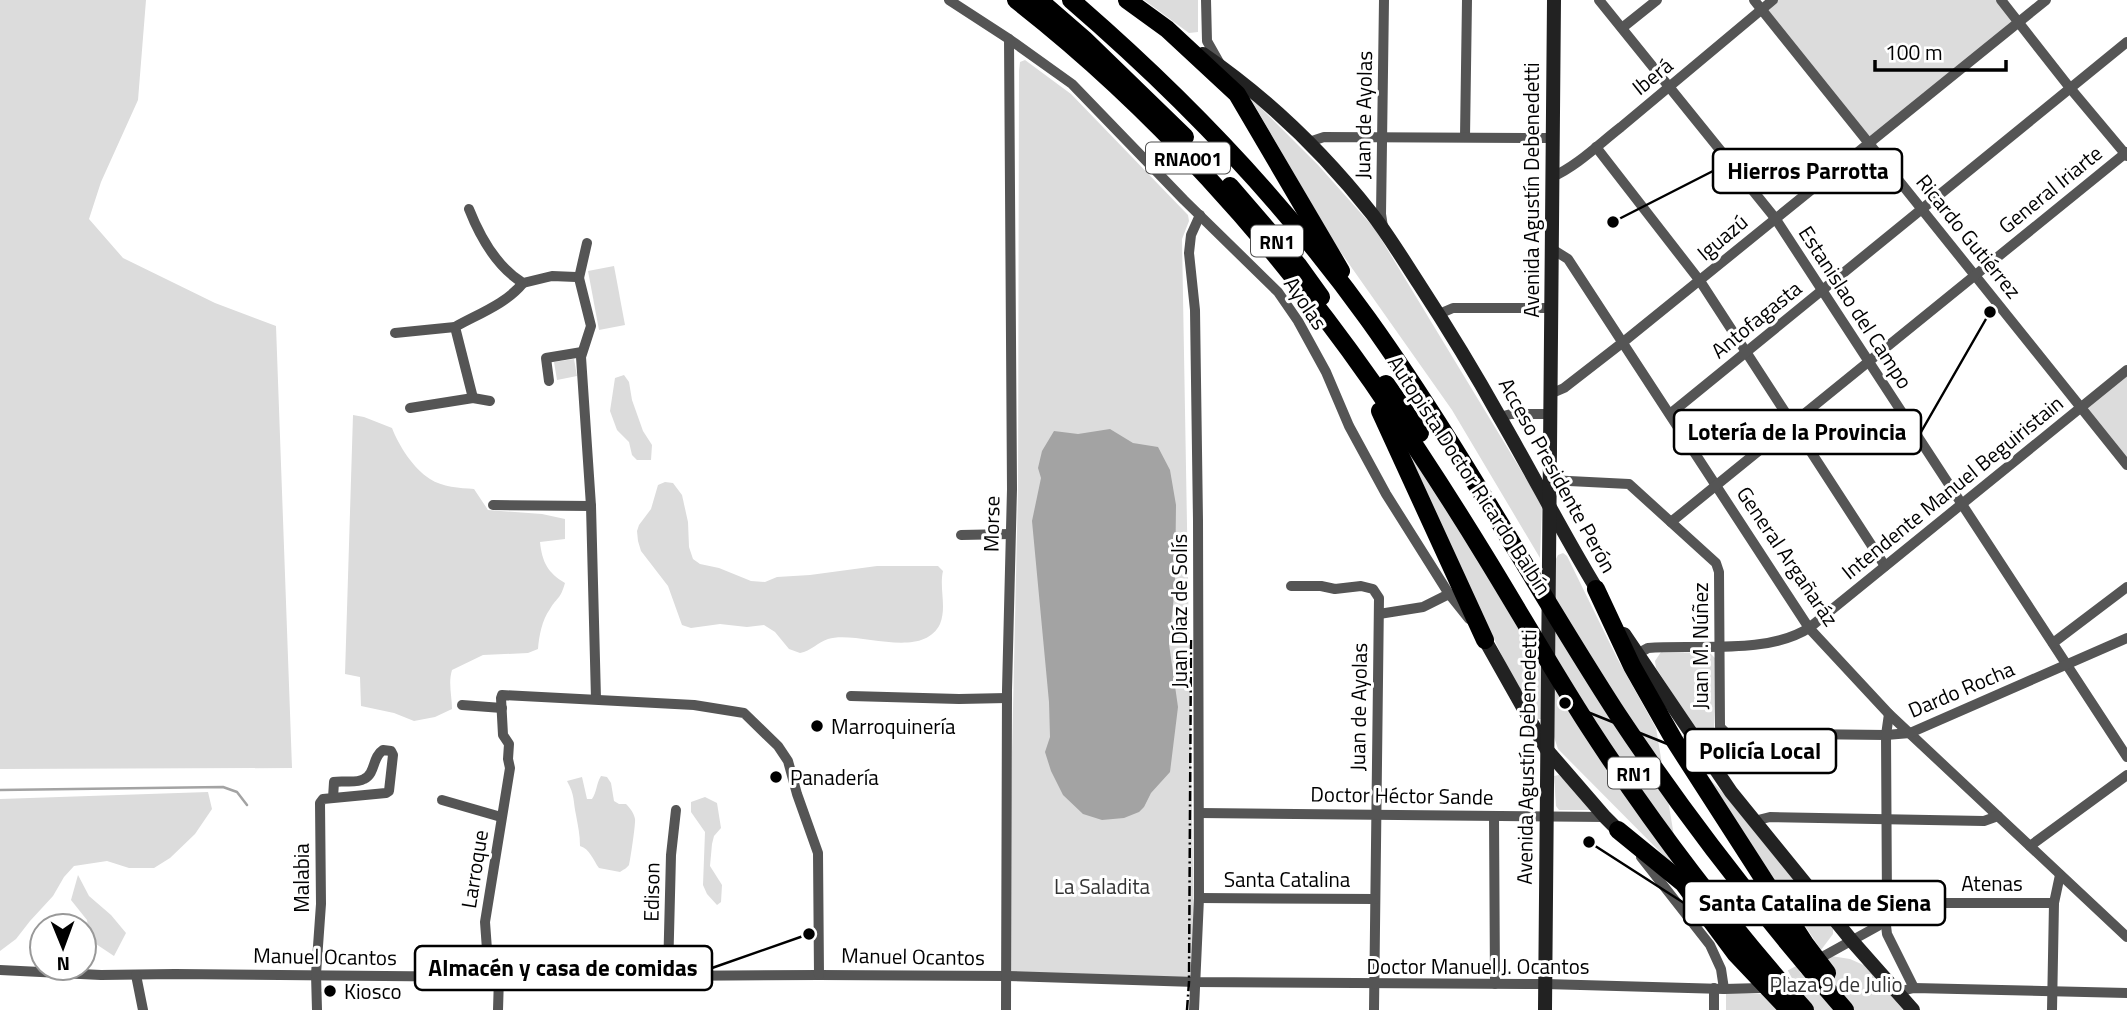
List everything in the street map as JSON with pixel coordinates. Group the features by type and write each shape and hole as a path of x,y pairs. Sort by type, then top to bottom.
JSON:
{"highway":[{"name":"RNA001","path":"1016,0 1089,62 1175,144 1264,244 1339,338 1470,521 1581,715 1629,786 1710,898 1805,1010"},
{"name":"Autopista Doctor Ricardo Balbín","path":"1039,0 1151,103 1298,265 1383,379 1470,521 1600,723 1678,838 1820,1010"},
{"name":"Autopista Doctor Ricardo Balbín","path":"1071,0 1149,69 1241,165 1301,234 1368,320 1425,401 1617,713 1668,788 1767,919 1845,1010"},
{"name":"Acceso Presidente Perón","path":"1127,0 1167,29"},
{"path":"1167,29 1237,94 1289,179 1368,320"},
{"path":"1339,338 1382,415 1485,640"},
{"path":"1596,589 1632,666 1693,769 1806,945 1854,1010"},
{"path":"1612,823 1683,883 1717,930 1789,1010"}],"main road":[{"name":"Avenida Agustín Debenedetti","path":"1545,1010 1554,0"},
{"name":"Acceso Presidente Perón","path":"1167,29 1223,67 1280,115 1348,185 1383,230 1500,417 1596,589 1714,768 1852,941 1913,1010"},
{"path":"1485,640 1547,750 1612,823"}],"street":[{"name":"Ayolas","path":"949,0 1072,84 1278,292 1298,321 1326,372 1358,444 1386,494 1449,594 1485,640"},
{"path":"1206,0 1207,41 1223,67"},
{"name":"Juan de Ayolas","path":"1383,230 1384,0"},
{"path":"1465,137 1467,0"},
{"name":"Estanislao del Campo","path":"1599,0 1774,218 2127,757"},
{"path":"1622,28 1657,0"},
{"name":"Ricardo Gutiérrez","path":"1754,0 2127,465"},
{"name":"Iberá","path":"1552,177 1566,170 1670,87 1773,0"},
{"path":"2001,0 2126,154"},
{"name":"Iguazú","path":"1550,394 1564,388 1622,343 2046,0"},
{"name":"Morse","path":"1006,1010 1010,534 1009,39"},
{"name":"Antofagasta","path":"1670,414 2127,41"},
{"path":"1309,142 1324,136 1552,138"},
{"path":"1596,146 1700,281 1885,566"},
{"name":"General Iriarte","path":"1671,522 2126,154"},
{"path":"469,209 477,229 506,270 523,282"},
{"name":"Juan Díaz de Solís","path":"1194,1010 1199,898 1197,400 1195,310 1189,253 1191,235 1200,215"},
{"path":"587,243 579,278 591,326 582,352 596,699"},
{"name":"General Argañaráz","path":"1552,249 1568,259 1809,628 1889,714 2127,937"},
{"path":"395,332 455,327 503,301 523,282 552,276 579,278"},
{"path":"1438,314 1453,308 1551,308"},
{"path":"455,327 473,398"},
{"path":"550,380 546,358 582,352"},
{"name":"Intendente Manuel Beguiristain","path":"1637,654 1648,648 1743,646 1796,636 2127,370"},
{"path":"410,408 473,398 491,401"},
{"path":"1500,417 1511,414 1550,414"},
{"name":"Juan M. Núñez","path":"1549,480 1623,483 1633,487 1719,567 1720,727"},
{"path":"493,505 590,506"},
{"path":"961,535 1010,534"},
{"name":"Juan de Ayolas","path":"1291,586 1335,589 1368,587 1379,598 1374,1010"},
{"path":"2053,643 2127,587"},
{"name":"Juan de Ayolas","path":"1379,614 1423,607 1449,594"},
{"name":"Dardo Rocha","path":"1720,727 1730,734 1910,733 2127,638"},
{"path":"462,705 502,708 502,695 694,705 744,713 778,746 788,761 818,853 819,975"},
{"path":"851,696 1007,698"},
{"name":"Larroque","path":"498,1010 485,922 492,892 510,768 509,744 503,735 502,708"},
{"path":"1889,714 1886,735 1885,917 1887,934 1914,988"},
{"name":"Malabia","path":"317,1010 316,975 321,904 320,803 323,799 333,798 389,791 393,755 391,751 383,750 378,753 371,774 366,778 360,781 334,782 333,798"},
{"path":"2030,846 2127,775"},
{"path":"442,800 502,817"},
{"name":"Edison","path":"668,974 671,855 676,810"},
{"name":"Doctor Héctor Sande","path":"1199,813 1546,817 1612,823"},
{"path":"1494,816 1495,984"},
{"path":"1754,821 1770,817 1984,821 1998,816"},
{"path":"1612,823 1710,945 1721,969 1714,1010"},
{"path":"2052,1010 2054,903 2060,875"},
{"name":"Santa Catalina","path":"1199,898 1375,899"},
{"name":"Atenas","path":"1887,903 2054,903"},
{"path":"1822,957 1878,926 1885,917"},
{"name":"Manuel Ocantos","path":"0,970 71,975 1007,976 1195,982"},
{"path":"136,975 143,1010"},
{"name":"Doctor Manuel J. Ocantos","path":"1195,982 1761,988"},
{"path":"1897,992 1914,988 2127,993"}],"green space":[{"path":"0,0 146,0 138,100 101,182 89,219 123,258 215,303 276,326 292,768 0,769"},
{"path":"1144,0 1198,0 1198,32 1189,33"},
{"path":"1773,0 2001,0 2019,22 1868,143 1762,9"},
{"name":"La Saladita","path":"1025,60 1071,94 1188,215 1189,221 1182,239 1195,982 1007,976 1018,488 1019,71 1020,62"},
{"path":"1249,96 1318,165 1375,229 1542,505 1540,558 1452,410 1335,244"},
{"path":"614,266 625,325 599,330 588,271"},
{"path":"574,359 577,376 557,380 554,362"},
{"path":"2127,370 2127,465 2081,407"},
{"path":"624,375 629,382 643,431 652,445 651,460 637,460 632,455 629,442 617,430 610,411 615,378"},
{"path":"353,415 392,428 398,442 418,469 435,482 474,489 488,510 542,514 565,519 565,539 540,542 547,566 565,583 545,618 538,649 528,653 483,655 452,670 452,709 435,717 414,721 394,713 361,706 360,677 345,674"},
{"path":"1392,426 1450,513 1542,669 1541,719 1537,719 1516,685"},
{"path":"673,483 682,495 688,522 689,547 693,559 700,564 719,568 751,581 765,582 777,577 877,566 938,566 943,571 943,611 940,624 931,635 919,641 904,643 840,637 824,640 800,653 789,649 775,632 764,625 747,627 720,624 691,628 682,625 668,586 641,551 638,541 639,525 651,509 658,485"},
{"path":"1563,553 1567,556 1617,658 1656,728 1680,872 1558,749 1554,737 1556,559"},
{"path":"1661,652 1710,653 1717,660 1714,730 1727,740 1715,759 1656,668 1655,661"},
{"path":"1705,774 1747,818 1833,924 1833,934 1821,950"},
{"path":"1559,775 1593,810 1559,810 1556,806 1554,776"},
{"path":"601,776 607,777 611,783 614,801 626,804 635,819 629,865 620,872 599,868 589,852 580,846 573,798 567,781 582,777 587,799 592,799"},
{"path":"208,792 212,809 195,834 170,858 154,868 129,868 107,861 74,866 38,912 28,912 28,924 16,939 0,951 0,799"},
{"path":"705,797 717,803 721,828 714,836 710,866 722,885 721,902 717,905 703,885 705,832 691,812 691,802"},
{"path":"78,875 89,896 111,915 126,933 114,956 98,945 98,912 81,912 71,900"},
{"name":"Plaza 9 de Julio","path":"1831,956 1850,959 1868,967 1903,1010 1726,1010 1726,993 1763,994"}],"shaded area":[{"path":"1110,429 1133,443 1158,447 1170,470 1176,505 1175,586 1169,644 1178,707 1170,772 1151,793 1139,812 1124,818 1102,820 1083,814 1063,795 1045,752 1050,737 1049,702 1032,521 1041,478 1038,468 1042,451 1054,431 1078,434"}],"waterway":[{"path":"0,790 223,787 237,792 247,805"}],"tunnel":[{"path":"1777,982 1810,964"}],"railway":[{"path":"1187,1010 1191,640"}],"place":[{"name":"Hierros Parrotta","path":"1613,222"},
{"name":"Lotería de la Provincia","path":"1990,312"},
{"name":"Policía Local","path":"1565,703"},
{"name":"Marroquinería","path":"817,726"},
{"name":"Panadería","path":"776,777"},
{"name":"Santa Catalina de Siena","path":"1589,842"},
{"name":"Almacén y casa de comidas","path":"809,934"},
{"name":"Kiosco","path":"330,991"}]}
